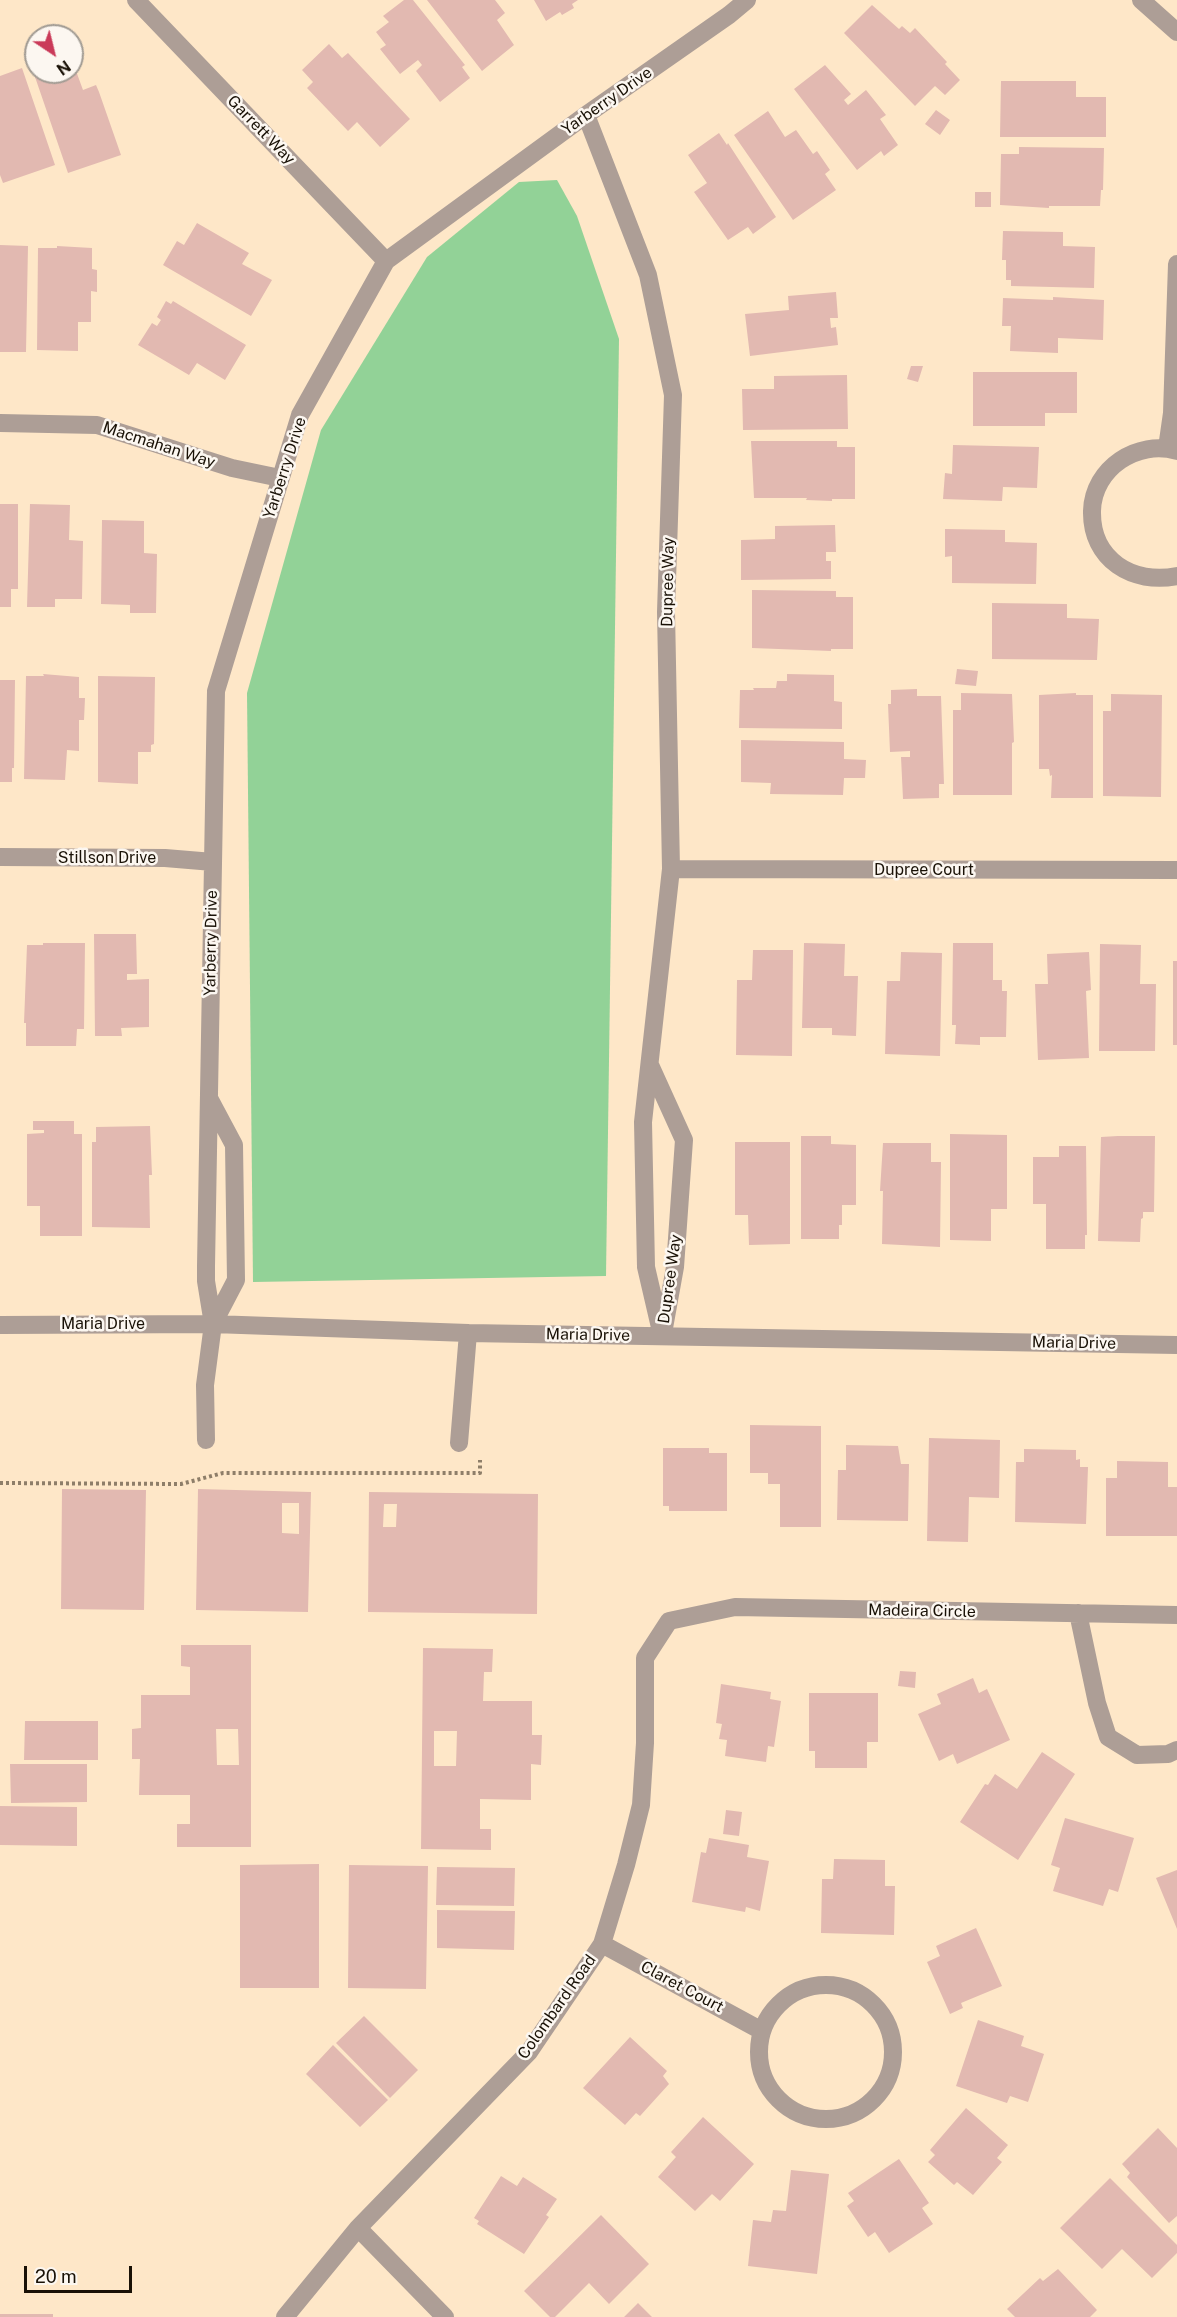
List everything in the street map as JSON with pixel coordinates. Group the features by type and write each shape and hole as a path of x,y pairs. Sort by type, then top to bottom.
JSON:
{"street":[{"name":"Garrett Way","path":"136,0 386,261"},
{"name":"Yarberry Drive","path":"213,1324 206,1266 216,691 300,415 386,261 747,0"},
{"path":"1141,0 1177,32"},
{"name":"Dupree Way","path":"586,115 648,275 673,395 666,612 671,869 643,1122 646,1267 662,1336"},
{"path":"1177,264 1172,449 1145,449 1124,456 1108,471 1097,489 1092,510 1095,532 1104,551 1119,567 1139,577 1160,579 1177,576"},
{"name":"Macmahan Way","path":"0,423 97,424 232,468 280,478"},
{"name":"Stillson Drive","path":"0,857 165,858 213,862"},
{"name":"Dupree Court","path":"671,869 1177,870"},
{"name":"Dupree Way","path":"650,1063 684,1140 675,1267 662,1336"},
{"name":"Yarberry Drive","path":"209,1098 234,1145 236,1280 213,1324"},
{"path":"206,1440 205,1385 213,1324"},
{"name":"Maria Drive","path":"0,1325 213,1324 468,1333 1177,1345"},
{"path":"459,1443 468,1333"},
{"name":"Madeira Circle","path":"669,1621 735,1607 1177,1615"},
{"path":"1078,1613 1097,1703 1108,1737 1137,1755 1168,1754 1177,1750"},
{"name":"Colombard Road","path":"285,2317 358,2228 529,2052 602,1944 641,1805 645,1743 645,1658 669,1621"},
{"name":"Claret Court","path":"602,1944 762,2031"},
{"path":"832,1985 854,1990 873,2003 886,2020 893,2041 893,2064 886,2084 872,2102 854,2114 832,2120 810,2118 790,2109 773,2094 762,2074 759,2053 762,2031 773,2011 789,1996 810,1986 832,1985"},
{"path":"358,2228 445,2317"}],"path":[{"path":"0,1483 181,1484 223,1473 480,1473 480,1452"}],"green space":[{"path":"557,180 577,216 619,339 606,1276 253,1282 247,693 321,430 427,257 519,182"}],"building":[{"path":"404,0 413,0 465,65 462,67 470,78 440,102 416,71 422,65 418,60 400,74 380,49 386,45 376,32 389,22 383,16"},
{"path":"427,0 495,0 505,13 497,20 514,45 482,71"},
{"path":"534,0 578,0 572,4 574,8 562,15 560,12 546,21"},
{"path":"872,5 899,29 902,26 910,33 915,28 947,62 945,64 960,80 945,95 935,86 915,106 844,33"},
{"path":"329,44 342,58 348,53 410,119 380,147 357,122 348,131 307,88 313,82 302,70"},
{"path":"825,65 851,94 844,100 848,105 866,90 886,115 880,119 898,145 884,156 881,151 857,170 794,89"},
{"path":"22,68 24,84 27,84 55,165 3,183 0,175 0,76"},
{"path":"1001,81 1076,81 1076,97 1106,97 1106,137 1000,137"},
{"path":"37,84 81,84 83,90 96,85 121,155 68,173"},
{"path":"936,110 950,120 940,135 925,124"},
{"path":"768,111 785,137 796,130 813,154 817,151 830,170 825,174 836,190 793,220 734,135"},
{"path":"719,133 727,145 728,143 776,217 753,234 748,227 728,240 694,192 707,183 688,155"},
{"path":"1019,147 1104,148 1103,190 1101,190 1100,206 1049,206 1049,208 1000,205 1001,154 1019,154"},
{"path":"975,192 991,192 991,207 975,207"},
{"path":"197,223 249,253 242,264 272,280 251,316 163,265 177,241 184,245"},
{"path":"1003,231 1063,232 1063,246 1095,247 1094,288 1011,286 1011,280 1006,280 1006,260 1002,260"},
{"path":"0,245 28,246 26,352 0,352"},
{"path":"57,246 92,248 92,269 97,270 97,292 91,291 91,322 78,322 78,351 37,350 38,248 57,248"},
{"path":"836,292 838,318 830,318 831,328 836,327 838,345 750,356 745,314 789,310 788,296"},
{"path":"1053,297 1104,300 1103,340 1058,338 1058,353 1010,351 1011,326 1002,326 1003,298 1053,300"},
{"path":"166,301 171,304 173,301 246,345 225,380 197,363 189,375 138,345 152,323 157,326 161,320 157,317"},
{"path":"911,366 923,366 918,382 907,379"},
{"path":"973,372 1077,372 1077,413 1045,413 1045,426 973,426"},
{"path":"847,375 848,429 743,430 742,389 774,389 774,376"},
{"path":"751,441 837,441 837,447 855,447 855,499 832,499 832,501 806,500 807,498 754,498"},
{"path":"953,445 1039,447 1037,488 1003,487 1002,501 943,499 945,473 952,474"},
{"path":"0,504 18,504 18,589 11,589 11,607 0,607"},
{"path":"30,504 70,505 69,540 83,541 82,599 55,599 55,607 27,607"},
{"path":"102,520 144,521 144,553 157,554 156,613 130,613 130,605 101,604"},
{"path":"835,525 836,552 826,552 826,561 831,561 831,579 741,580 741,540 775,539 775,526"},
{"path":"945,529 1005,530 1005,542 1037,543 1036,584 952,583 952,556 945,557"},
{"path":"752,590 836,591 836,597 853,597 853,649 831,649 831,651 752,648"},
{"path":"992,603 1067,604 1067,618 1099,619 1097,660 992,659"},
{"path":"957,669 978,671 976,686 955,684"},
{"path":"43,674 79,677 79,698 85,698 84,720 79,720 79,751 67,750 65,780 24,779 26,676 44,676"},
{"path":"787,674 834,675 834,701 842,702 842,729 739,728 740,690 776,688 777,681 787,681"},
{"path":"98,676 155,677 154,744 151,745 151,752 138,752 138,784 98,782"},
{"path":"0,680 15,680 12,782 0,782"},
{"path":"917,689 917,696 941,696 944,784 939,784 939,798 903,799 901,757 910,757 910,751 890,752 888,704 891,704 891,690"},
{"path":"961,693 1012,694 1014,742 1012,743 1012,795 953,795 953,710 961,710"},
{"path":"1076,693 1076,695 1093,695 1093,798 1051,798 1052,775 1050,776 1049,769 1039,769 1039,695"},
{"path":"1111,694 1162,695 1161,797 1103,796 1103,711 1111,711"},
{"path":"741,740 844,742 844,759 866,760 865,778 844,778 843,795 770,794 771,783 741,782"},
{"path":"94,934 136,934 137,974 127,974 127,980 149,979 149,1027 121,1028 122,1036 95,1036"},
{"path":"43,943 85,943 84,1029 77,1029 76,1046 26,1046 26,1023 24,1023 27,945 43,945"},
{"path":"804,943 845,944 844,976 858,976 856,1036 832,1035 832,1028 802,1028"},
{"path":"953,943 993,943 993,980 1002,980 1002,991 1007,991 1006,1037 980,1037 980,1045 955,1044 956,1025 952,1025"},
{"path":"1100,944 1141,945 1140,984 1156,984 1155,1051 1099,1051"},
{"path":"753,950 793,950 792,1056 736,1055 737,980 752,980"},
{"path":"901,952 942,953 940,1056 885,1054 887,981 900,981"},
{"path":"1089,952 1091,990 1086,991 1089,1058 1038,1060 1035,984 1048,984 1047,954"},
{"path":"1173,961 1177,961 1177,1045 1173,1045"},
{"path":"33,1121 74,1121 74,1134 82,1134 82,1236 40,1236 40,1206 27,1206 27,1134 44,1133 44,1130 33,1130"},
{"path":"150,1126 152,1175 149,1175 150,1228 92,1227 92,1142 96,1142 96,1127"},
{"path":"950,1134 1007,1135 1007,1209 991,1209 991,1241 950,1240"},
{"path":"801,1136 831,1136 831,1144 856,1145 856,1205 842,1205 839,1239 801,1239"},
{"path":"1155,1136 1154,1212 1143,1212 1140,1242 1098,1241 1101,1137"},
{"path":"735,1142 790,1142 790,1244 749,1245 748,1215 735,1215"},
{"path":"883,1143 931,1143 931,1162 941,1162 940,1247 882,1244 883,1191 880,1191"},
{"path":"1059,1146 1086,1146 1087,1235 1085,1235 1085,1249 1046,1249 1046,1204 1033,1204 1033,1157 1059,1157"},
{"path":"750,1425 821,1426 821,1527 780,1527 780,1484 768,1484 768,1473 750,1473"},
{"path":"929,1438 1000,1440 999,1498 969,1497 968,1542 927,1541"},
{"path":"846,1445 898,1446 901,1464 909,1464 908,1521 837,1520 838,1470 846,1470"},
{"path":"663,1448 709,1448 709,1453 727,1453 727,1511 669,1511 669,1506 663,1506"},
{"path":"1024,1449 1076,1450 1076,1460 1080,1459 1080,1467 1088,1467 1086,1524 1015,1522 1016,1462 1024,1462"},
{"path":"1117,1461 1168,1462 1168,1487 1177,1487 1177,1536 1106,1536 1106,1478 1117,1478"},
{"path":"62,1489 146,1490 144,1610 61,1609"},
{"path":"198,1489 311,1492 308,1612 196,1610","holes":["282,1503 299,1503 299,1534 282,1533"]},
{"path":"369,1492 538,1494 537,1614 368,1612","holes":["384,1504 397,1504 396,1527 383,1527"]},
{"path":"181,1645 251,1645 251,1847 177,1847 177,1824 190,1824 190,1795 139,1795 140,1759 132,1759 132,1729 141,1728 141,1695 190,1695 190,1667 181,1666","holes":["216,1729 238,1729 239,1765 217,1765"]},
{"path":"423,1648 493,1649 492,1672 484,1672 483,1701 532,1701 532,1735 542,1735 541,1765 531,1764 531,1800 480,1799 480,1829 491,1829 491,1850 421,1849","holes":["434,1731 457,1731 456,1766 434,1766"]},
{"path":"900,1671 916,1672 915,1688 898,1686"},
{"path":"973,1678 979,1693 987,1689 1010,1740 957,1764 953,1754 939,1761 918,1714 941,1704 937,1694"},
{"path":"721,1684 771,1692 770,1699 781,1701 774,1747 768,1746 766,1762 725,1756 727,1740 719,1739 722,1724 716,1723"},
{"path":"809,1693 878,1693 878,1742 867,1742 867,1768 815,1768 815,1751 809,1751"},
{"path":"25,1721 98,1721 98,1760 24,1760"},
{"path":"1042,1752 1075,1774 1018,1860 960,1822 985,1784 988,1785 995,1774 1017,1789"},
{"path":"10,1764 87,1764 87,1802 11,1803"},
{"path":"0,1806 77,1807 77,1846 0,1845"},
{"path":"726,1810 742,1812 739,1836 723,1834"},
{"path":"1065,1818 1134,1838 1118,1892 1109,1889 1103,1906 1053,1891 1060,1868 1051,1865"},
{"path":"709,1838 749,1845 747,1857 769,1861 760,1911 746,1907 745,1912 692,1902 701,1852 706,1853"},
{"path":"834,1859 885,1860 885,1886 895,1886 894,1935 821,1933 822,1879 833,1879"},
{"path":"319,1864 319,1988 240,1988 240,1865"},
{"path":"349,1865 428,1866 426,1989 348,1988"},
{"path":"437,1867 515,1868 514,1906 436,1905"},
{"path":"1177,1870 1177,1929 1156,1878"},
{"path":"437,1910 515,1911 514,1950 437,1948"},
{"path":"976,1928 1002,1986 961,2003 963,2008 950,2014 927,1962 940,1956 936,1946"},
{"path":"364,2016 418,2070 390,2098 336,2043"},
{"path":"978,2020 1024,2036 1021,2046 1044,2054 1028,2102 1010,2096 1007,2103 956,2086"},
{"path":"630,2037 667,2071 663,2076 669,2084 640,2116 636,2113 625,2125 583,2088"},
{"path":"333,2045 388,2100 360,2127 306,2074"},
{"path":"966,2108 1008,2145 997,2158 1002,2162 973,2195 957,2182 954,2185 928,2162 935,2155 930,2150"},
{"path":"703,2117 754,2164 720,2201 712,2194 695,2211 658,2177 676,2157 671,2152"},
{"path":"1158,2128 1177,2148 1177,2216 1169,2223 1127,2177 1130,2173 1122,2164"},
{"path":"899,2159 929,2203 922,2208 933,2224 889,2253 875,2232 868,2237 847,2206 854,2201 848,2193"},
{"path":"791,2170 829,2174 817,2274 748,2266 753,2220 771,2222 773,2210 786,2211"},
{"path":"501,2176 517,2186 523,2177 557,2199 546,2215 549,2217 524,2254 477,2224 479,2221 474,2218"},
{"path":"1110,2178 1177,2245 1177,2253 1152,2278 1122,2249 1102,2269 1060,2228"},
{"path":"601,2215 649,2264 609,2304 589,2283 555,2317 550,2317 524,2291"},
{"path":"1058,2269 1097,2310 1090,2317 1015,2317 1007,2309 1040,2278 1043,2281"},
{"path":"638,2303 652,2317 624,2317"},
{"path":"0,2314 53,2314 53,2317 0,2317"}]}
